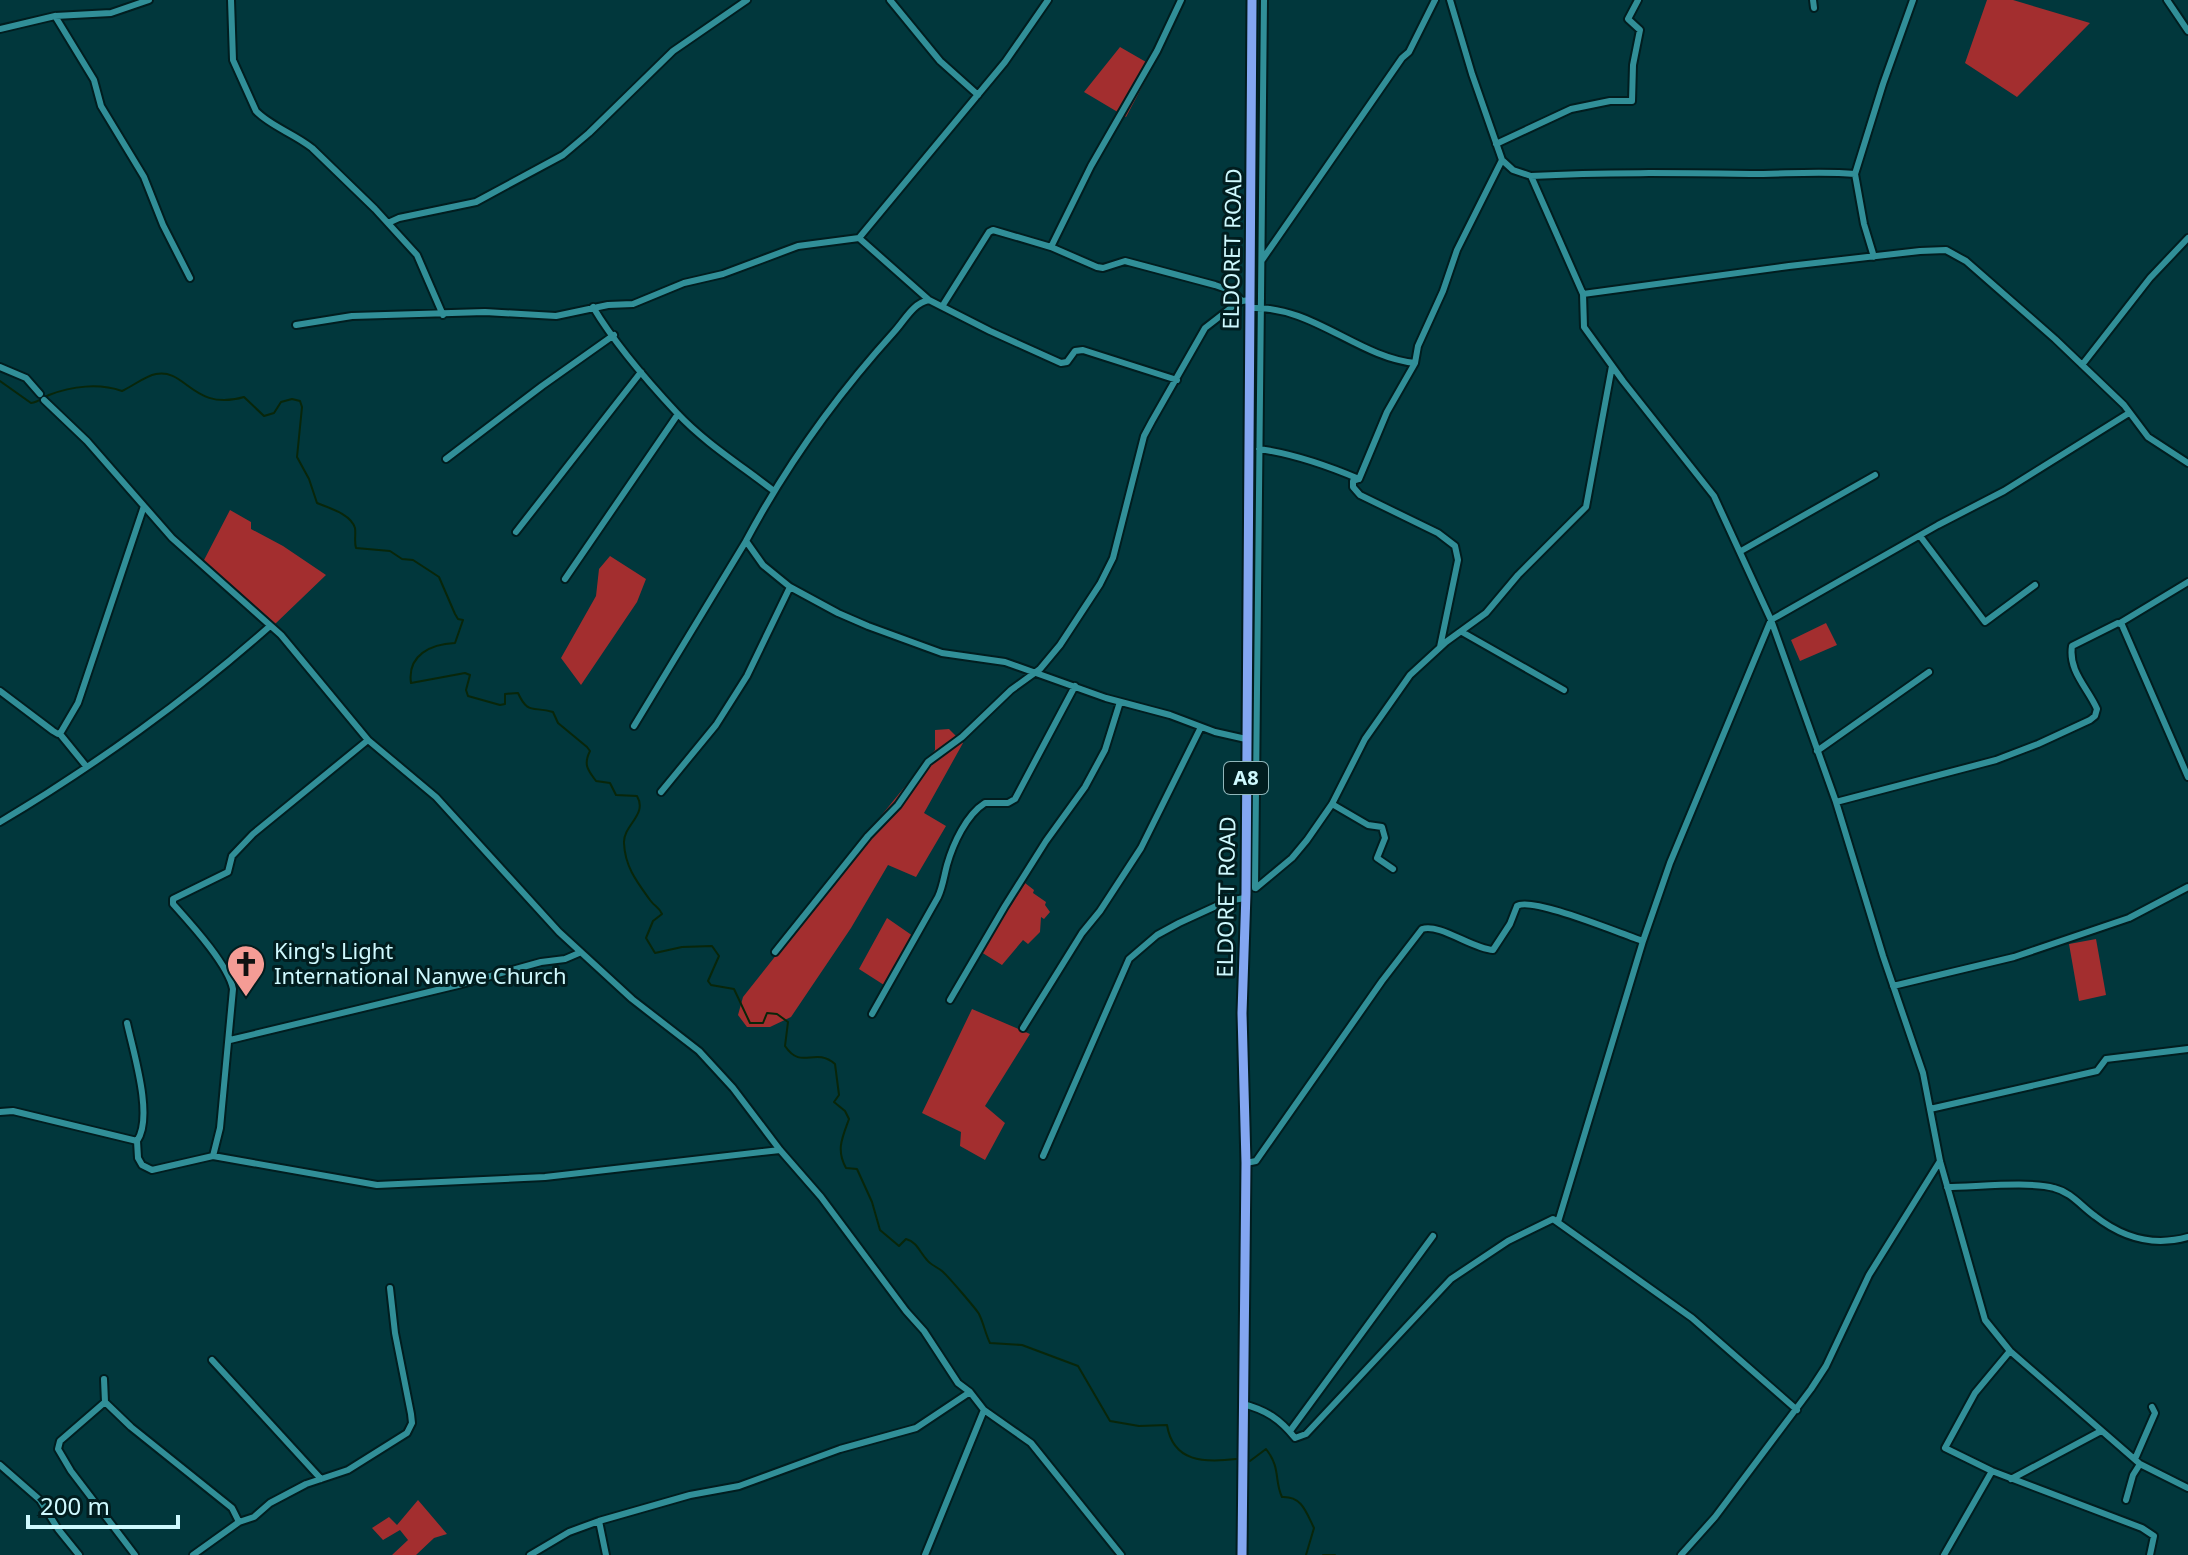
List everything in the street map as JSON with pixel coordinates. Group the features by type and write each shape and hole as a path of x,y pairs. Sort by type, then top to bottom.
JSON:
{"highway":[{"name":"ELDORET ROAD","path":"1242,1555 1246,1163 1242,1013 1249,893 1246,739 1247,303 1252,0"}],"street":[{"path":"0,29 55,16 111,13 149,0"},
{"path":"231,0 233,60 256,111 312,148 388,223 417,255 443,315"},
{"path":"388,223 476,202 563,155 673,51 747,0"},
{"path":"890,0 940,61 978,95"},
{"path":"296,325 352,316 485,312 556,316 593,307 642,302 684,283 723,274 798,246 859,238 1005,62 1048,0"},
{"path":"1051,247 1091,166 1157,51 1181,0"},
{"path":"1249,893 1259,449 1264,0"},
{"path":"1262,260 1345,138 1409,52 1435,0"},
{"path":"1450,0 1496,144 1502,160 1513,170 1531,176 1811,171 1855,174"},
{"path":"1496,144 1571,109 1597,103 1632,101 1633,65 1640,30 1628,19 1638,0"},
{"path":"1874,257 1855,174 1913,0"},
{"path":"2167,0 2188,31"},
{"path":"55,16 94,80 101,106 144,177 163,225 190,278"},
{"path":"1440,647 1456,568 1455,546 1438,533 1357,493 1352,485 1359,479 1387,412 1415,363 1418,346 1443,291 1457,250 1502,160"},
{"path":"1531,176 1583,294 1584,327 1707,485 1741,551 1771,620 1836,802 1923,1073 1940,1161 1980,1310 2010,1351 2101,1431 2137,1461 2188,1488"},
{"path":"943,305 993,230 1051,247 1097,267 1125,261 1195,279 1232,291 1247,303 1322,326 1385,358 1415,363"},
{"path":"859,238 929,300 1061,363 1067,362 1075,351 1083,350 1177,380"},
{"path":"2082,365 2150,278 2188,238"},
{"path":"1583,294 1920,251 1952,252 1982,275 2112,392 2148,437 2188,463"},
{"path":"634,726 801,448 845,388 916,306 929,300"},
{"path":"775,952 868,836 915,784 928,762 962,737 1011,690 1035,672 1060,645 1107,571 1121,530 1144,436 1205,328 1247,303"},
{"path":"593,307 641,372 678,414 774,491"},
{"path":"446,459 614,335"},
{"path":"1043,1156 1129,959 1157,935 1249,893 1292,858 1332,804 1352,761 1403,684 1440,647 1486,613 1518,575 1586,507 1612,365"},
{"path":"0,367 26,378 205,570 286,640 368,740 436,797 579,953 699,1051 821,1197 924,1331 958,1383 970,1392 984,1410 1031,1443 1121,1555"},
{"path":"516,532 641,372"},
{"path":"1558,1222 1643,941 1670,863 1771,620 2014,485 2129,413"},
{"path":"565,579 678,414"},
{"path":"1259,449 1289,453 1359,479"},
{"path":"1741,551 1875,475"},
{"path":"60,734 78,703 144,506"},
{"path":"1920,536 1985,622 2035,585"},
{"path":"746,541 763,565 790,587 838,613 918,645 942,653 1005,662 1120,702 1246,739"},
{"path":"1836,802 1985,763 2038,744 2090,720 2097,709 2076,674 2072,646 2120,623 2188,582"},
{"path":"661,792 716,725 747,676 790,587"},
{"path":"2120,623 2188,777"},
{"path":"0,822 152,721 270,626"},
{"path":"1462,632 1564,690"},
{"path":"1817,751 1929,672"},
{"path":"872,1014 944,885 946,867 969,819 985,803 1008,803 1015,799 1075,686"},
{"path":"0,691 60,734 86,766"},
{"path":"950,1000 1046,841 1085,787 1105,750 1120,702"},
{"path":"1023,1028 1082,933 1141,848 1201,727"},
{"path":"213,1156 220,1128 230,1040 231,982 200,934 173,904 173,899 228,872 232,856 253,834 368,740"},
{"path":"1332,804 1368,825 1382,827 1385,838 1377,858 1393,869"},
{"path":"1893,986 2028,952 2129,918 2188,887"},
{"path":"1246,1163 1256,1161 1382,981 1425,927 1493,950 1510,924 1517,906 1525,902 1643,941"},
{"path":"230,1040 541,962 561,960 579,953"},
{"path":"127,1023 144,1117 142,1135 137,1141 138,1158 142,1165 152,1170 213,1156 377,1185 545,1177 780,1150"},
{"path":"1930,1109 2097,1071 2106,1059 2188,1049"},
{"path":"0,1112 13,1111 137,1141"},
{"path":"1681,1555 1715,1517 1797,1410 1826,1366 1869,1275 1940,1161"},
{"path":"1947,1187 2053,1187 2071,1195 2097,1218 2127,1235 2148,1242 2188,1237"},
{"path":"1243,1404 1267,1412 1281,1421 1295,1438 1306,1434 1460,1270 1550,1219 1692,1318 1797,1410"},
{"path":"1290,1431 1433,1236"},
{"path":"193,1555 239,1522 254,1517 294,1489 348,1470 407,1433 412,1423 390,1288"},
{"path":"2010,1351 1975,1393 1945,1448 2011,1479 2142,1528 2154,1536 2150,1555"},
{"path":"212,1360 321,1479"},
{"path":"104,1379 105,1402 131,1427 232,1508 239,1522"},
{"path":"530,1555 569,1532 599,1521 690,1495 739,1486 840,1449 916,1428 970,1392"},
{"path":"105,1402 60,1441 58,1449 135,1555"},
{"path":"2126,1500 2155,1413 2152,1407"},
{"path":"925,1555 984,1410"},
{"path":"2011,1479 2101,1431"},
{"path":"0,1465 40,1500 79,1555"},
{"path":"1944,1555 1992,1471"},
{"path":"599,1521 606,1555"}],"shaded area":[{"path":"1987,0 2013,0 2090,23 2017,97 1965,63"},
{"path":"1120,47 1153,66 1126,117 1084,92"},
{"path":"230,510 251,522 251,529 326,575 275,624 203,562"},
{"path":"610,556 646,579 637,602 581,685 561,658 596,596 599,569"},
{"path":"1826,623 1837,645 1800,661 1791,640"},
{"path":"949,729 963,743 924,813 946,826 916,877 888,865 851,928 791,1017 770,1027 747,1027 738,1015 743,997 839,867 935,750 935,730"},
{"path":"1025,883 1046,902 1050,912 1044,919 1041,917 1040,932 1028,944 1023,940 1002,965 981,952"},
{"path":"887,918 913,936 884,985 859,969"},
{"path":"2096,939 2106,995 2079,1001 2069,944"},
{"path":"972,1009 1030,1034 985,1106 1005,1123 985,1160 960,1146 961,1132 922,1113"},
{"path":"418,1500 447,1534 434,1538 416,1555 392,1555 408,1540 400,1530 383,1540 372,1528 389,1517 397,1525"}],"waterway":[{"path":"0,381 31,403 76,388 95,386 122,391 156,374 175,377 213,399 244,397 264,416 274,413 281,402 292,399 300,401 297,457 317,503 339,512 353,523 356,548 390,551 402,559 413,560 439,577 455,614 463,620 455,643 429,649 417,658 411,683 465,673 470,675 466,690 468,696 500,705 505,704 505,694 518,693 528,707 553,712 558,723 587,747 590,751 587,767 596,781 610,783 616,795 637,796 639,809 625,837 625,852 636,880 662,914 653,921 646,938 655,953 682,947 712,946 719,956 708,981 711,985 734,989 750,1023 763,1023 767,1013 777,1014 788,1022 785,1046 791,1053 803,1058 821,1057 835,1064 839,1095 834,1102 849,1119 842,1138 841,1155 846,1168 857,1169 880,1230 899,1246 906,1239 913,1242 929,1262 945,1274 979,1314 990,1343 1022,1345 1078,1366 1110,1421 1139,1426 1167,1425 1170,1437 1183,1453 1202,1460 1236,1459"},
{"path":"1250,1461 1266,1449 1274,1462 1282,1497 1294,1499 1306,1511 1314,1528 1306,1555"},
{"path":"1323,1555 1335,1555"}],"place":[{"name":"King's Light International Nanwe Church","path":"246,998"}]}
